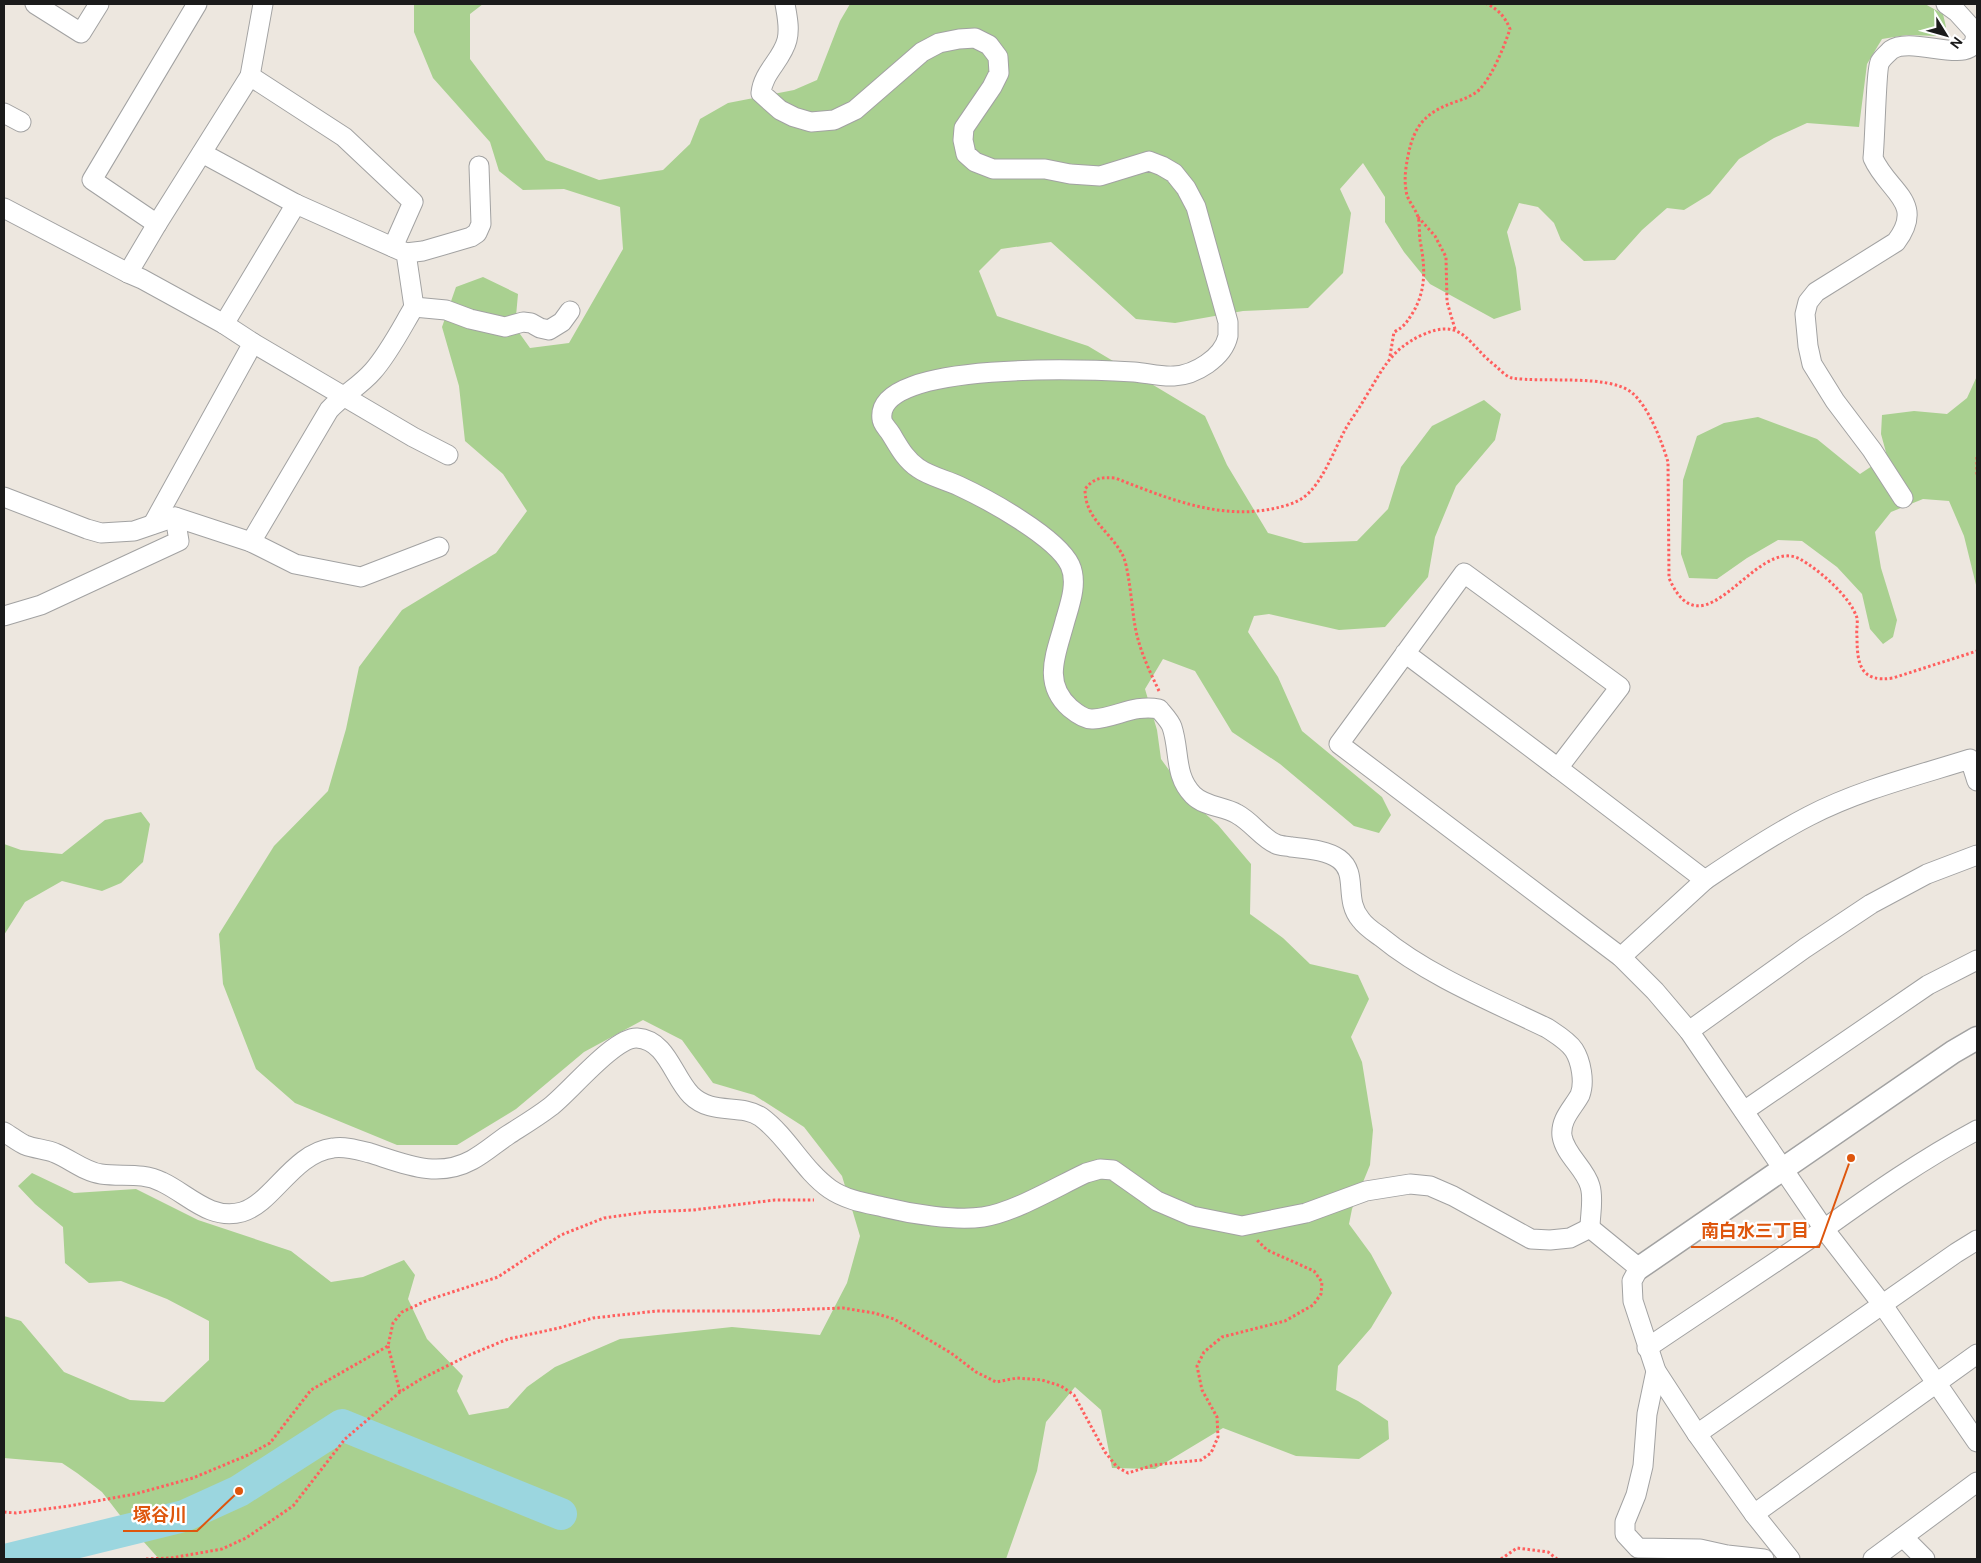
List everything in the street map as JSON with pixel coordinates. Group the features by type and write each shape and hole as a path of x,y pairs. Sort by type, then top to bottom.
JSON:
{"street":[{"path":"35,4 81,34 99,4"},
{"path":"157,224 92,180 197,4"},
{"path":"128,274 157,224 250,76 263,4"},
{"path":"785,4 789,28 787,40 783,50 762,83 761,93 780,110 794,117 811,122 834,120 855,110 922,52 939,43 975,38 989,44 998,58 999,73 992,87 964,128 963,140 966,154 975,162 992,169 1045,169 1086,176 1100,176 1149,162 1162,166 1174,173 1186,188 1196,207 1228,322 1228,336 1211,361 1196,370 1174,376 1085,369 1024,369 967,375 919,383 901,390 889,400 882,411 882,421 904,456 920,470 999,506 1050,541 1070,565 1074,579 1071,598 1052,664 1054,681 1065,704 1078,714 1092,719 1127,710 1159,709 1172,726 1179,771 1184,785 1194,796 1202,802 1236,813 1277,845 1325,852 1338,858 1344,864 1351,878 1350,898 1353,909 1362,922 1418,964 1547,1028 1562,1038 1574,1050 1582,1080 1580,1094 1562,1125 1562,1137 1583,1170 1590,1187 1590,1228"},
{"path":"1903,498 1872,450 1820,379 1812,364 1805,314 1808,302 1816,292 1896,242 1904,232 1908,218 1906,203 1879,171 1873,158 1880,62 1891,50 1906,44 1964,50 1974,45 1976,33 1946,4"},
{"path":"250,76 344,137 413,202 400,250 414,307 375,369 361,384 343,395 329,410 251,542"},
{"path":"4,113 21,122"},
{"path":"202,154 296,204 400,250 423,251 477,233 481,224 480,166"},
{"path":"224,324 296,204"},
{"path":"4,208 128,274 142,279 224,324 253,343 413,436 448,454"},
{"path":"414,307 446,310 505,327 523,322 549,330 562,322 570,310"},
{"path":"153,524 253,343"},
{"path":"4,497 101,533 134,531 175,517 251,542 295,564 361,577 439,547"},
{"path":"4,616 42,605 179,541 175,517"},
{"path":"1558,768 1620,687 1464,573 1338,744 1621,957 1655,991 1689,1031 1824,1229 1882,1304 1977,1442"},
{"path":"1405,653 1705,880"},
{"path":"1621,957 1705,880 1753,848 1809,816 1847,799 1970,759 1977,781"},
{"path":"1689,1031 1804,948 1871,904 1927,874 1977,855"},
{"path":"1744,1111 1928,985 1977,960"},
{"path":"4,1132 24,1145 54,1153 98,1174 138,1174 162,1181 202,1207 223,1214 243,1212 258,1203 293,1168 313,1155 332,1148 355,1149 412,1166 437,1170 456,1168 475,1158 552,1106 616,1046 634,1038 647,1041 661,1049 681,1082 693,1097 710,1107 745,1111 759,1116 779,1134 817,1179 832,1190 842,1196 908,1213 982,1217 1006,1211 1086,1173 1100,1169 1113,1170 1157,1200 1192,1216 1242,1226 1306,1213 1366,1191 1410,1184 1430,1186 1453,1196 1531,1239 1570,1238 1590,1228"},
{"path":"1790,1559 1754,1514 1697,1434 1656,1371 1633,1301 1632,1281 1639,1268 1953,1052 1977,1038"},
{"path":"1647,1348 1824,1229 1862,1200 1935,1152 1977,1130"},
{"path":"1590,1228 1639,1268"},
{"path":"1697,1434 1977,1240"},
{"path":"1754,1514 1977,1354"},
{"path":"1656,1371 1647,1414 1643,1466 1636,1494 1625,1522 1625,1534 1638,1548 1700,1549 1726,1557 1764,1559"},
{"path":"1873,1559 1977,1482"},
{"path":"1903,1537 1924,1559"}],"path":[{"path":"1455,329 1447,302 1446,257 1435,236 1410,205 1406,191 1406,177 1413,135 1421,122 1432,112 1470,97 1480,89 1495,65 1510,29 1505,18 1496,9 1487,4"},
{"path":"1159,709 1159,691 1140,648 1135,628 1123,555 1092,516 1085,501 1085,489 1092,481 1102,477 1115,478 1193,506 1220,511 1248,512 1288,505 1304,497 1318,481 1346,428 1390,357 1394,332 1404,328 1418,305 1423,288 1424,260 1418,217"},
{"path":"1390,357 1422,335 1440,329 1455,329 1467,337 1488,361 1510,378 1607,383 1631,392 1639,400 1664,448 1668,462 1670,578 1675,591 1687,602 1698,606 1708,605 1724,596 1761,565 1782,556 1797,558 1810,566 1848,601 1857,619 1858,660 1862,671 1870,678 1881,680 1893,678 1977,651"},
{"path":"1977,457 1977,475"},
{"path":"400,1392 388,1346 393,1323 402,1312 428,1300 498,1277 561,1235 604,1218 646,1212 692,1210 775,1200 823,1198 832,1190"},
{"path":"146,1559 171,1558 222,1549 246,1538 294,1506 346,1439 400,1392 421,1379 467,1356 508,1339 593,1318 658,1311 760,1311 844,1308 874,1313 894,1319 951,1353 976,1372 996,1382 1017,1378 1042,1380 1061,1386 1074,1395 1105,1452 1117,1467 1128,1473 1154,1465 1200,1460 1211,1453 1218,1437 1217,1417 1202,1390 1197,1366 1204,1352 1222,1337 1286,1321 1313,1305 1321,1294 1322,1282 1314,1271 1267,1250 1242,1226"},
{"path":"4,1512 16,1513 69,1506 135,1494 193,1478 248,1455 270,1443 310,1390 388,1346"},
{"path":"1502,1559 1517,1548 1548,1552 1556,1559"}],"green space":[{"path":"414,4 483,4 470,14 470,59 546,160 599,180 663,170 690,144 700,119 728,103 794,90 817,80 840,21 850,4 1925,4 1943,14 1946,27 1938,36 1907,35 1882,39 1867,64 1859,127 1807,123 1774,138 1739,159 1710,194 1684,210 1667,208 1642,230 1615,260 1584,261 1561,240 1554,223 1538,207 1519,203 1507,232 1516,268 1521,310 1494,319 1430,284 1404,252 1385,222 1385,197 1363,163 1340,189 1351,213 1343,273 1308,308 1243,311 1175,323 1136,319 1051,242 1001,249 979,271 997,316 1088,346 1205,416 1227,465 1268,533 1304,543 1357,541 1388,509 1401,467 1432,426 1484,400 1501,414 1495,440 1456,486 1435,537 1428,577 1385,627 1339,630 1269,614 1254,616 1248,632 1278,677 1302,731 1382,797 1391,815 1379,833 1354,826 1280,764 1232,732 1195,671 1163,659 1145,689 1157,730 1161,759 1192,802 1218,825 1251,864 1250,914 1283,938 1310,964 1358,975 1369,999 1351,1037 1362,1062 1373,1130 1370,1165 1352,1209 1349,1224 1371,1254 1392,1293 1371,1328 1338,1366 1336,1390 1358,1401 1388,1421 1389,1439 1359,1459 1296,1456 1223,1428 1155,1469 1112,1468 1101,1410 1075,1387 1046,1422 1037,1471 1006,1559 159,1559 102,1492 62,1463 4,1458 4,1316 21,1321 64,1372 130,1400 164,1402 209,1360 209,1321 167,1299 121,1281 89,1283 65,1263 63,1227 35,1204 18,1186 32,1173 74,1193 136,1189 198,1220 291,1251 331,1282 363,1277 404,1260 415,1275 408,1299 427,1339 463,1376 457,1391 469,1415 508,1408 527,1387 555,1367 620,1339 732,1327 820,1335 847,1283 860,1236 842,1176 804,1127 754,1095 713,1083 682,1040 643,1020 584,1052 516,1109 457,1145 397,1145 295,1103 256,1069 223,984 219,934 274,846 328,791 346,729 359,667 402,610 496,553 527,511 503,474 465,441 459,386 442,327 456,287 483,277 518,294 515,327 530,348 569,343 623,249 620,207 564,189 523,190 499,171 490,142 433,78 414,32"},
{"path":"1977,376 1977,589 1964,536 1949,501 1923,499 1891,512 1875,532 1881,568 1897,620 1893,637 1883,644 1870,629 1862,594 1837,567 1802,541 1778,540 1747,558 1717,579 1689,578 1681,554 1683,480 1697,436 1724,423 1758,417 1817,439 1860,474 1887,456 1881,434 1882,415 1914,411 1947,414 1967,398"},
{"path":"141,812 150,824 143,862 121,883 102,891 62,881 25,902 4,935 4,844 21,850 62,854 105,820"}],"waterway":[{"path":"9,1559 184,1516 239,1491 342,1425 561,1514"}],"place":[{"name":"南白水三丁目","path":"1851,1158"},
{"name":"塚谷川","path":"239,1491"}]}
